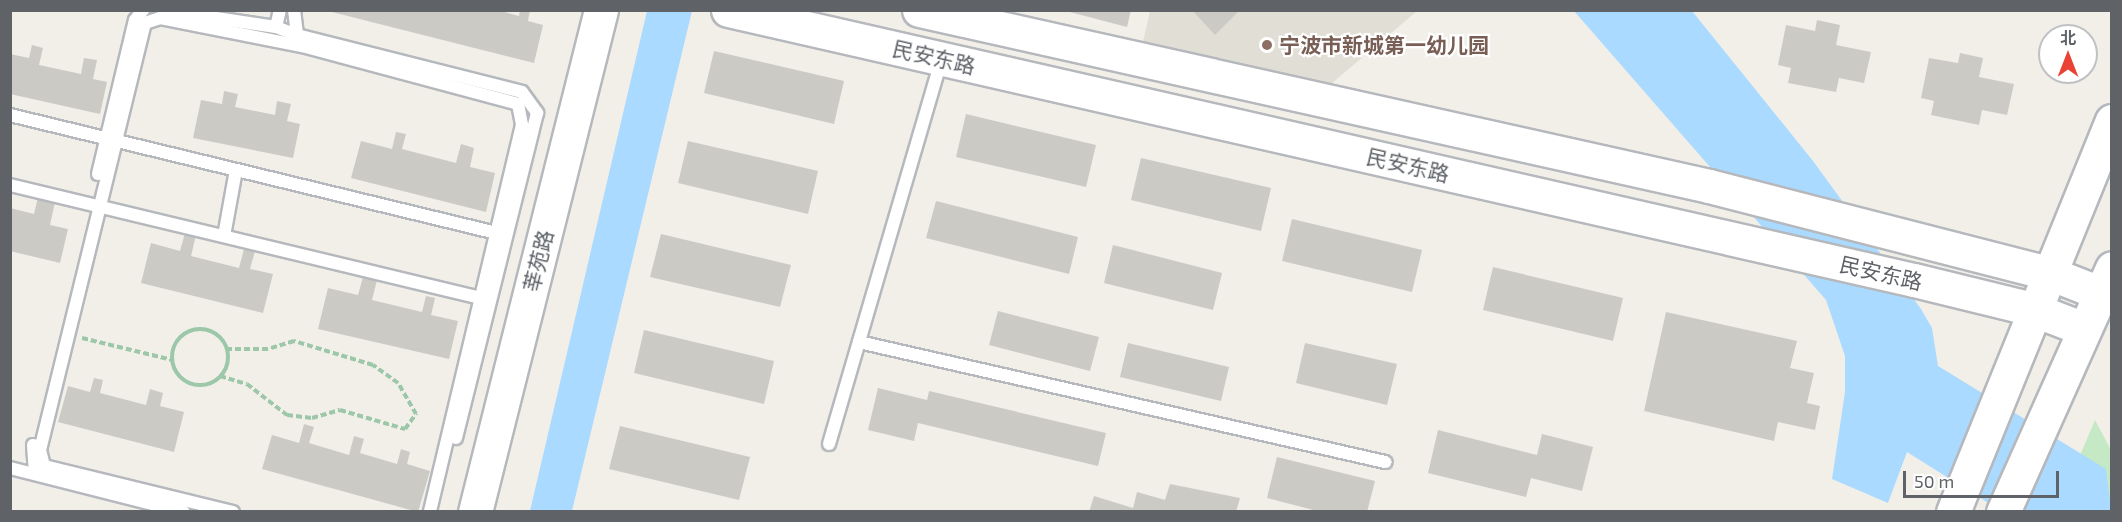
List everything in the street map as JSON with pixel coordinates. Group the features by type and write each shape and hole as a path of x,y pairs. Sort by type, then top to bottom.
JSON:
{"main road":[{"name":"莘苑路","path":"475,512 601,10"},
{"name":"民安东路","path":"728,10 1914,280 2032,309 2084,329"},
{"name":"民安东路","path":"938,13 1709,186 2049,273 2106,281"},
{"path":"1957,502 2032,309 2112,121"},
{"path":"2003,512 2043,416 2106,281"}],"lane":[{"path":"111,139 135,20 143,10"},
{"path":"149,10 302,46 518,104 522,125 501,234 437,512"},
{"path":"276,27 280,10"},
{"path":"294,10 297,35"},
{"path":"35,473 33,445 111,139 145,23 162,14 276,27 297,35 522,92 537,113 501,234"},
{"path":"829,444 941,59"},
{"path":"10,115 501,234"},
{"path":"224,236 236,170"},
{"path":"10,185 486,299"},
{"path":"94,205 40,450 44,466 233,512"},
{"path":"430,512 486,299"},
{"path":"859,342 1385,462"},
{"path":"10,468 184,512"}],"path":[{"path":"67,334 172,360 187,381 204,384 220,376 247,384 287,416 312,418 340,410 405,429 416,414 398,383 373,365 294,341 268,349 227,349 211,331 192,330 176,342 172,360"},
{"path":"220,376 227,349"}],"shaded area":[{"name":"宁波市新城第一幼儿园","path":"1150,11 1417,11 1331,84 1143,42"}],"green space":[{"path":"2095,420 2111,450 2111,511 2056,512"}],"water":[{"path":"647,11 692,11 572,511 530,511"},
{"path":"1574,11 1692,11 1813,161 1921,309 1932,328 1938,366 2106,469 2111,511 2001,511 1907,452 1888,503 1832,479 1845,392 1845,356 1826,300"}],"building":[{"path":"324,10 497,10 519,16 520,10 530,10 528,21 543,25 534,63"},
{"path":"1062,10 1131,10 1127,27"},
{"path":"1192,10 1240,10 1215,35"},
{"path":"1817,20 1840,25 1836,45 1871,52 1864,83 1839,78 1836,92 1788,83 1791,68 1778,65 1786,25 1815,31"},
{"path":"32,45 43,48 39,65 81,74 84,58 97,60 93,79 107,82 100,114 10,94 10,54 29,58"},
{"path":"714,51 844,81 834,124 704,93"},
{"path":"1960,53 1983,58 1979,77 2014,84 2007,115 1982,110 1979,125 1931,115 1934,101 1921,98 1929,58 1958,63"},
{"path":"224,91 238,94 235,107 275,115 277,101 291,104 287,121 300,124 293,158 193,138 201,100 222,104"},
{"path":"966,114 1096,145 1086,187 956,157"},
{"path":"396,132 406,134 402,149 456,163 461,144 474,148 470,167 495,173 486,212 351,178 361,141 392,149"},
{"path":"688,141 818,171 808,214 678,183"},
{"path":"1141,158 1271,188 1261,231 1131,200"},
{"path":"38,197 55,202 50,225 68,229 60,263 10,251 10,208 34,214"},
{"path":"936,201 1078,237 1069,274 926,238"},
{"path":"1292,219 1422,250 1412,292 1282,261"},
{"path":"185,233 196,235 191,256 239,268 244,249 255,251 250,269 273,274 263,313 141,283 151,243 180,251"},
{"path":"661,234 791,265 780,307 650,277"},
{"path":"1113,245 1222,273 1213,310 1104,283"},
{"path":"1493,267 1623,298 1613,341 1483,310"},
{"path":"363,277 377,280 372,300 422,312 426,296 435,298 431,315 458,321 449,359 318,329 328,288 358,295"},
{"path":"998,311 1099,337 1090,371 989,345"},
{"path":"1666,312 1797,341 1790,368 1814,373 1807,403 1820,406 1815,430 1778,422 1774,441 1644,411"},
{"path":"644,330 774,361 764,404 634,373"},
{"path":"1128,343 1229,367 1221,401 1120,377"},
{"path":"1305,343 1397,364 1387,405 1296,383"},
{"path":"94,378 103,380 100,393 146,405 150,389 163,393 160,406 184,412 174,452 58,422 68,386 90,392"},
{"path":"878,388 927,400 929,391 1106,433 1098,466 918,423 914,441 868,430"},
{"path":"304,424 314,427 309,443 349,455 354,436 364,439 360,453 397,464 401,449 410,452 407,464 430,471 418,512 262,469 272,435 299,443"},
{"path":"620,426 750,457 739,500 609,469"},
{"path":"1438,430 1537,455 1542,434 1593,447 1582,491 1531,478 1526,497 1428,473"},
{"path":"1277,457 1375,481 1367,512 1321,512 1267,498"},
{"path":"1170,484 1240,498 1236,512 1089,512 1094,496 1133,508 1137,492 1165,500"}],"place":[{"name":"宁波市新城第一幼儿园","path":"1267,45"}]}
